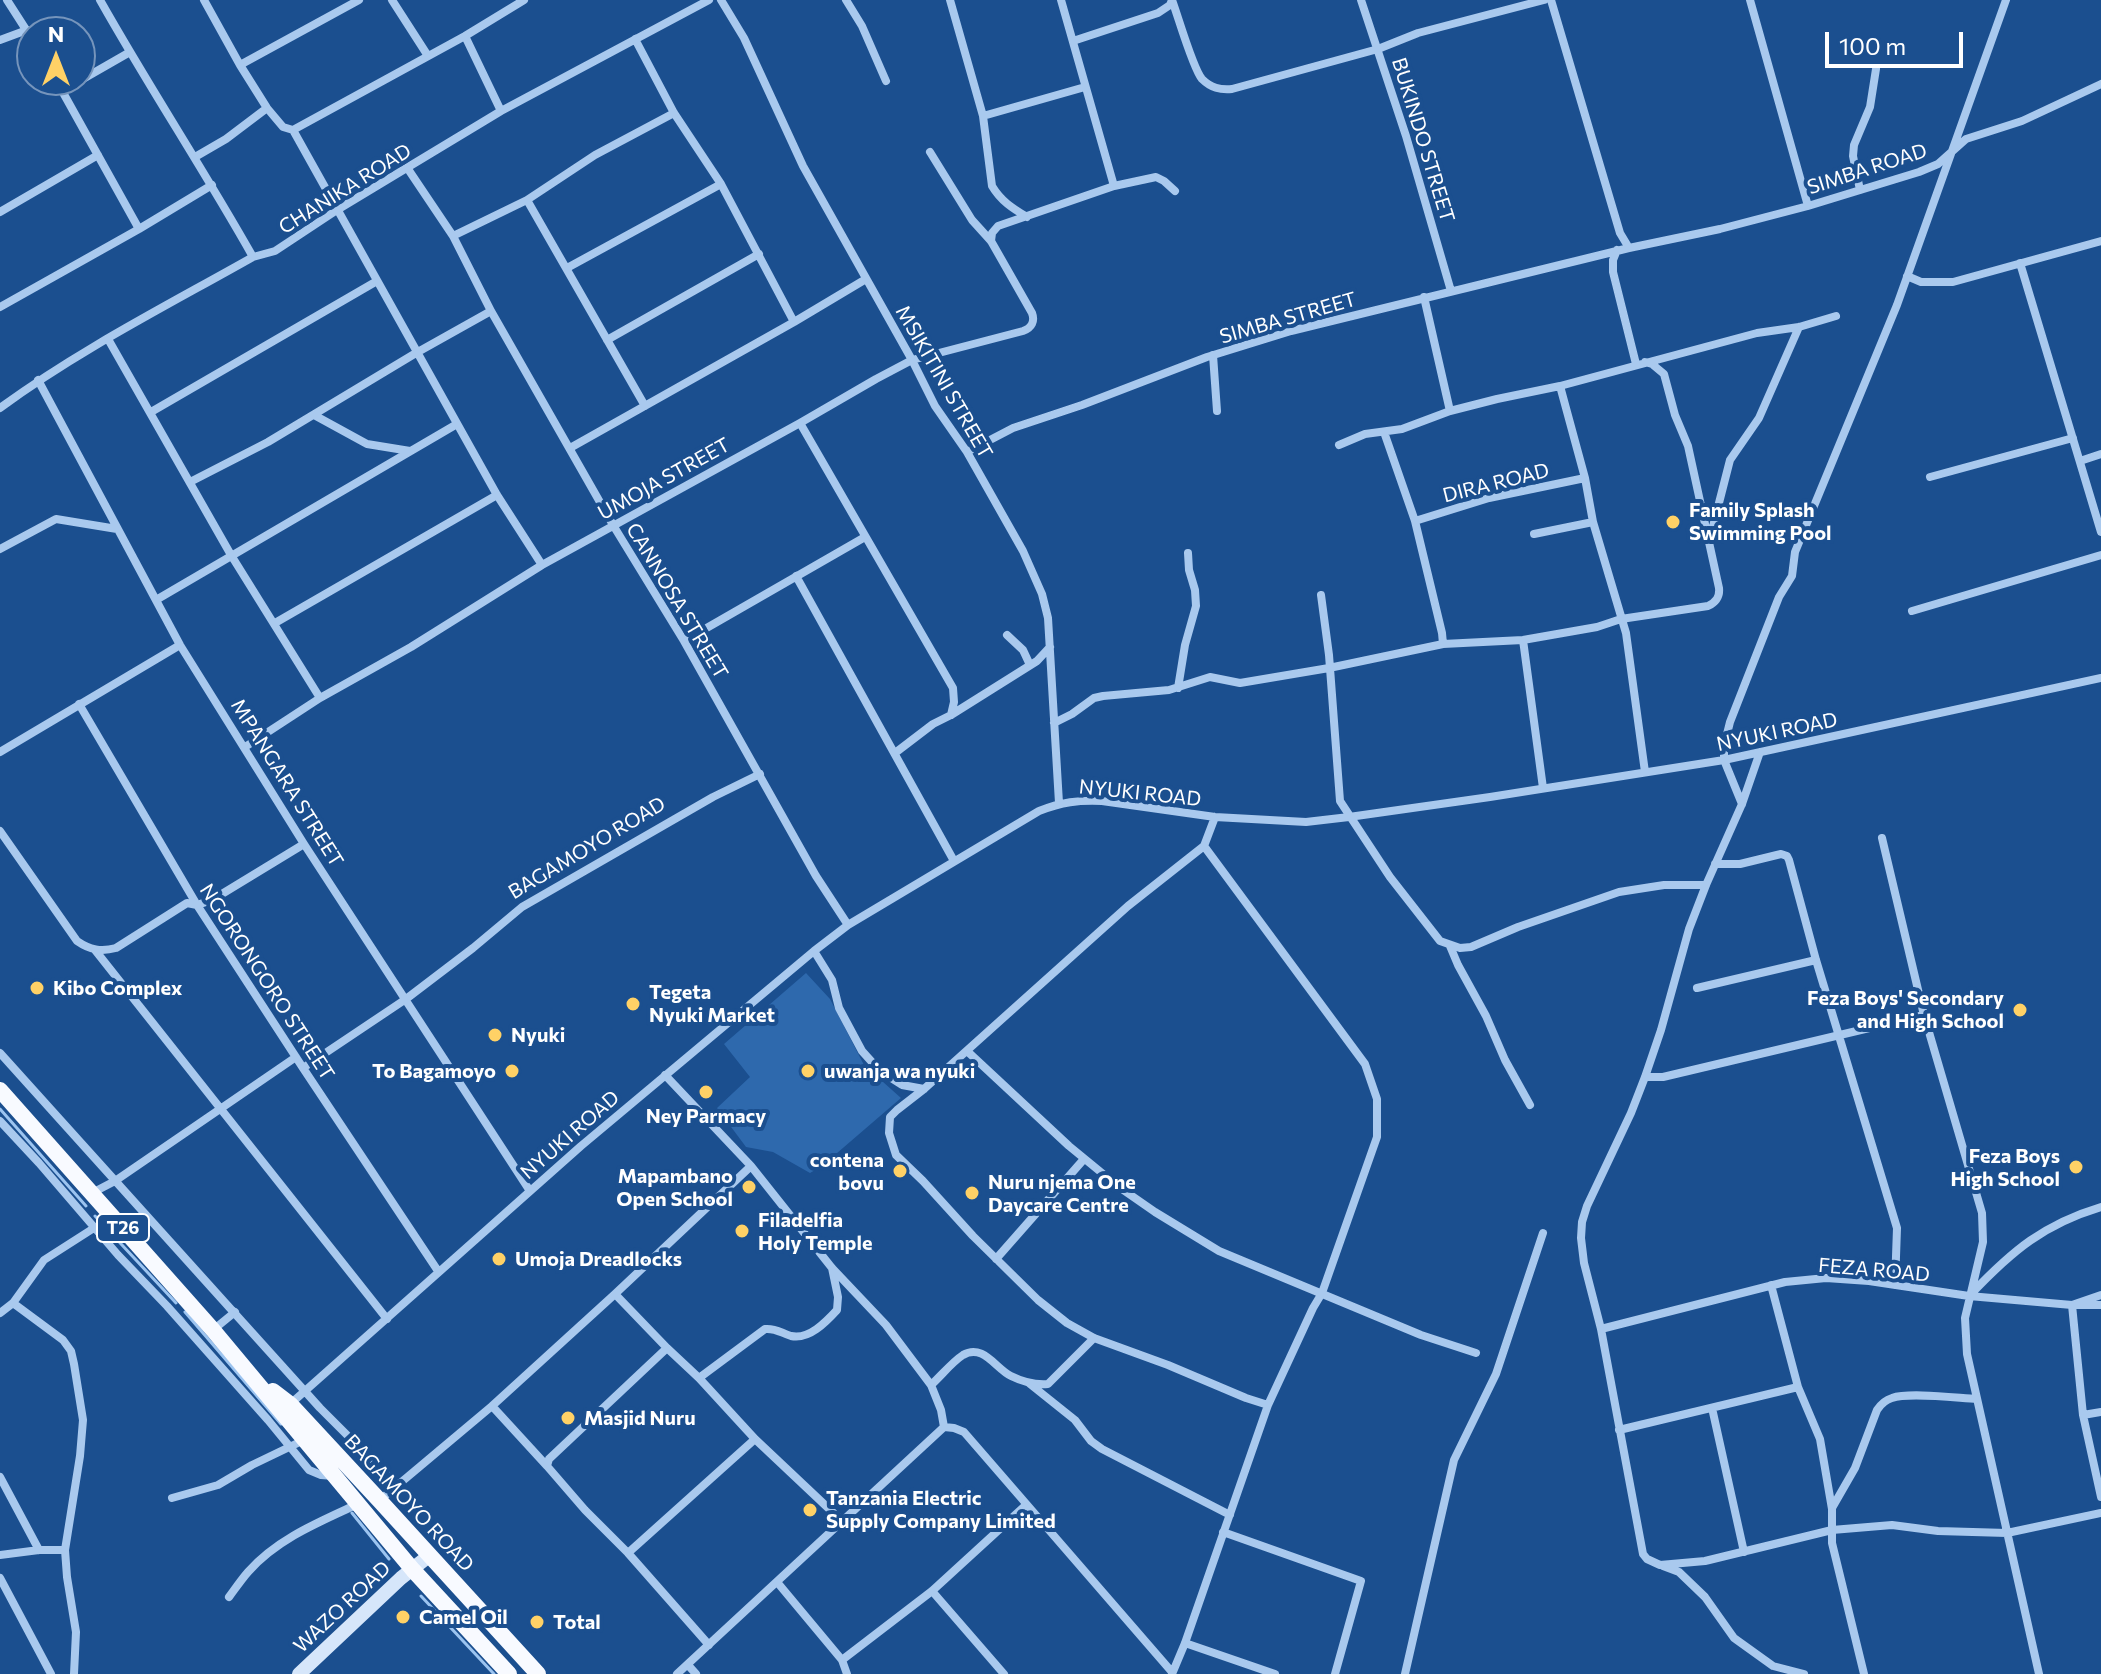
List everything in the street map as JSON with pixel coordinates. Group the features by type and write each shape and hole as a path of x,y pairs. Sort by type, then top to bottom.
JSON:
{"highway":[{"name":"BAGAMOYO ROAD","path":"0,1090 244,1367 380,1501 538,1674"},
{"name":"BAGAMOYO ROAD","path":"285,1408 297,1443 335,1476 413,1570 509,1674"}],"main road":[{"name":"WAZO ROAD","path":"299,1674 430,1555"}],"street":[{"path":"100,0 253,257"},
{"path":"204,0 267,108 283,127 293,130 497,495 542,565"},
{"path":"240,65 359,0"},
{"path":"392,0 428,56"},
{"path":"293,130 465,36 524,0"},
{"name":"CHANIKA ROAD","path":"0,408 38,380 108,339 253,257 275,251 501,111 709,0"},
{"name":"MSIKITINI STREET","path":"721,0 744,38 803,166 935,406 967,452 1023,551 1042,594 1048,618 1059,803"},
{"path":"846,0 862,26 886,81"},
{"path":"950,0 983,116 992,186 1008,206 1027,217"},
{"path":"1061,0 1114,186"},
{"path":"1073,41 1143,20 1165,9 1172,0 1199,75 1213,87 1232,89 1378,49 1418,33 1544,0"},
{"name":"BUKINDO STREET","path":"1361,0 1406,136 1451,291"},
{"path":"1551,0 1620,233 1629,248"},
{"path":"1750,0 1808,206"},
{"path":"1742,804 1724,760 1730,722 1779,597 1792,576 1795,552 1897,305 2006,0"},
{"path":"465,36 501,111"},
{"path":"635,39 674,113 721,184 794,322"},
{"path":"96,72 130,52"},
{"path":"1860,190 1853,156 1854,145 1870,107 1876,69"},
{"name":"SIMBA ROAD","path":"1629,248 1808,206 1938,164 1966,139 2022,121 2101,84"},
{"path":"983,116 1085,87"},
{"path":"65,96 139,229"},
{"path":"195,157 226,139 267,108"},
{"path":"453,236 527,200 595,155 674,113"},
{"path":"930,152 966,211 991,241"},
{"path":"0,212 98,155"},
{"name":"CANNOSA STREET","path":"408,169 453,236 491,311 613,525 684,641 816,876 848,925"},
{"path":"991,241 992,233 998,226 1114,186 1156,177 1175,191"},
{"path":"567,268 721,184"},
{"path":"0,307 212,185"},
{"path":"527,200 645,406"},
{"name":"UMOJA STREET","path":"245,747 320,698 411,647 542,565 912,360 1023,331 1032,324 1032,313 991,241"},
{"path":"1907,276 1921,282 1953,282 2101,241"},
{"name":"SIMBA STREET","path":"967,452 1013,428 1213,355 1291,331 1629,248"},
{"path":"1617,250 1613,272 1640,363"},
{"path":"607,340 759,254"},
{"path":"2020,263 2101,532"},
{"path":"570,448 866,279"},
{"path":"151,412 377,281"},
{"path":"1424,297 1450,411"},
{"path":"190,482 268,442 491,311"},
{"path":"1339,445 1365,434 1402,429 1450,411 1836,316"},
{"path":"1709,543 1730,460 1759,418 1799,327"},
{"path":"108,339 231,555 320,698"},
{"path":"1213,355 1217,411"},
{"path":"1054,723 1094,698 1178,688 1210,677 1240,683 1443,644 1523,640 1714,603 1719,588 1688,446 1675,415 1664,374 1652,364 1640,363"},
{"name":"MPANGARA STREET","path":"38,380 180,645 304,844 530,1191"},
{"path":"1560,386 1585,478 1593,522 1626,633 1645,772"},
{"path":"314,415 367,444 410,451"},
{"path":"800,423 953,688 951,715"},
{"path":"156,600 457,424"},
{"path":"1384,432 1415,521 1443,644"},
{"path":"1930,477 2073,438"},
{"path":"2080,461 2101,454"},
{"name":"DIRA ROAD","path":"1415,521 1489,498 1585,478"},
{"path":"275,623 497,495"},
{"path":"0,549 56,519 117,529"},
{"path":"1534,534 1593,522"},
{"path":"684,641 865,537"},
{"path":"1178,688 1196,606 1188,553"},
{"path":"1912,611 2101,555"},
{"path":"796,576 954,861"},
{"path":"1321,595 1329,655 1340,801 1390,877 1440,941 1460,948 1471,947 1619,892 1664,885 1706,885"},
{"path":"1007,635 1023,650 1030,665"},
{"path":"1523,640 1543,788"},
{"path":"0,752 180,645"},
{"path":"895,753 933,724 1037,661 1050,646"},
{"name":"NYUKI ROAD","path":"285,1408 530,1191 814,951 848,925 1039,811 1059,803 1085,800 1215,817 1306,822 1349,817 1724,760 2101,678"},
{"name":"NGORONGORO STREET","path":"79,704 197,905 438,1271"},
{"path":"1760,752 1742,804 1685,941 1645,1077 1587,1206 1581,1238 1641,1547 1647,1559 1679,1572 1705,1597 1734,1638 1773,1666 1804,1674"},
{"name":"BAGAMOYO ROAD","path":"303,1068 406,999 522,907 713,797 760,774"},
{"path":"1215,817 1204,846 1128,906 897,1110 890,1117 889,1133 896,1155 996,1259 1067,1323 1094,1338 1268,1405"},
{"path":"0,831 77,941 95,950 116,948 187,903 197,905 212,900 304,844"},
{"path":"1882,838 1924,1015 1982,1213 1980,1262 1965,1318 1967,1354 2039,1674"},
{"path":"677,1674 944,1427 964,1432 1172,1673 1268,1405 1322,1293 1377,1137 1377,1099 1365,1064 1204,846"},
{"path":"1715,864 1740,864 1781,854 1787,856 1897,1228 1895,1285"},
{"path":"1450,946 1530,1105"},
{"path":"95,950 387,1319"},
{"path":"814,951 832,980 839,1008 862,1051 880,1071 902,1085 924,1089"},
{"path":"1697,988 1816,960"},
{"path":"1645,1077 1663,1077 1924,1015"},
{"path":"967,1051 1084,1159 1119,1187 1219,1251 1421,1335 1476,1353"},
{"path":"0,1053 306,1391 398,1486"},
{"path":"82,1214 115,1181 296,1057"},
{"path":"665,1075 751,1166 832,1268 875,1312 931,1385 944,1427"},
{"path":"0,1121 94,1228 297,1443 218,1485 172,1498"},
{"path":"996,1259 1084,1159"},
{"path":"380,1501 492,1406 751,1166"},
{"path":"1969,1296 2001,1262 2032,1238 2067,1218 2101,1207"},
{"path":"0,1313 13,1303 44,1260 94,1228"},
{"path":"1405,1674 1454,1460 1496,1374 1543,1233"},
{"path":"699,1378 765,1329 771,1328 797,1337 813,1331 837,1310 838,1297 832,1268"},
{"name":"FEZA ROAD","path":"1601,1329 1771,1285 1826,1278 1969,1296 2101,1305"},
{"path":"1771,1285 1798,1387 1820,1439 1832,1509 1832,1543 1864,1674"},
{"path":"615,1294 755,1439 843,1522"},
{"path":"2101,1295 2072,1305 2083,1415 2101,1497"},
{"path":"13,1303 63,1340 71,1351 74,1364 83,1420 65,1550 76,1632 74,1674"},
{"path":"173,1313 188,1303"},
{"path":"213,1330 235,1312"},
{"path":"1030,1384 1048,1384 1094,1338"},
{"path":"547,1466 549,1459 667,1348"},
{"path":"931,1385 963,1355 982,1353 1009,1376 1030,1384 1075,1420 1091,1441 1102,1449 1230,1515"},
{"path":"1619,1430 1798,1387"},
{"path":"1832,1509 1855,1468 1877,1410 1884,1402 1893,1397 1906,1396 1977,1399"},
{"path":"492,1406 709,1645"},
{"path":"1712,1408 1744,1552"},
{"path":"2083,1415 2101,1412"},
{"path":"628,1553 755,1439"},
{"path":"0,1477 39,1550"},
{"path":"229,1597 250,1570 276,1547 304,1529 358,1504"},
{"path":"842,1660 932,1591 1026,1505"},
{"path":"1660,1565 1705,1561 1832,1530 1892,1525 1938,1531 2007,1533 2101,1513"},
{"path":"1223,1532 1361,1581 1335,1674"},
{"path":"0,1555 65,1550"},
{"path":"0,1578 51,1674"},
{"path":"777,1582 842,1660 847,1674"},
{"path":"932,1591 1004,1674"},
{"path":"1185,1643 1254,1671 1275,1674"},
{"path":"688,1665 696,1674"}],"shaded area":[{"name":"uwanja wa nyuki","path":"806,973 830,999 864,1065 901,1098 810,1173 773,1152 746,1147 717,1108 750,1077 724,1044"}],"waterway":[{"path":"0,1109 86,1206"},
{"path":"95,1216 176,1303"},
{"path":"185,1312 281,1424"},
{"path":"352,1513 389,1559"},
{"path":"421,1596 494,1674"}],"place":[{"name":"Family Splash Swimming Pool","path":"1673,522"},
{"name":"Kibo Complex","path":"37,988"},
{"name":"Tegeta Nyuki Market","path":"633,1004"},
{"name":"Feza Boys' Secondary and High School","path":"2020,1010"},
{"name":"Nyuki","path":"495,1035"},
{"name":"To Bagamoyo","path":"512,1071"},
{"name":"uwanja wa nyuki","path":"808,1071"},
{"name":"Ney Parmacy","path":"706,1092"},
{"name":"Feza Boys High School","path":"2076,1167"},
{"name":"contena bovu","path":"900,1171"},
{"name":"Mapambano Open School","path":"749,1187"},
{"name":"Nuru njema One Daycare Centre","path":"972,1193"},
{"name":"Filadelfia Holy Temple","path":"742,1231"},
{"name":"Umoja Dreadlocks","path":"499,1259"},
{"name":"Masjid Nuru","path":"568,1418"},
{"name":"Tanzania Electric Supply Company Limited","path":"810,1510"},
{"name":"Camel Oil","path":"403,1617"},
{"name":"Total","path":"537,1622"}]}
